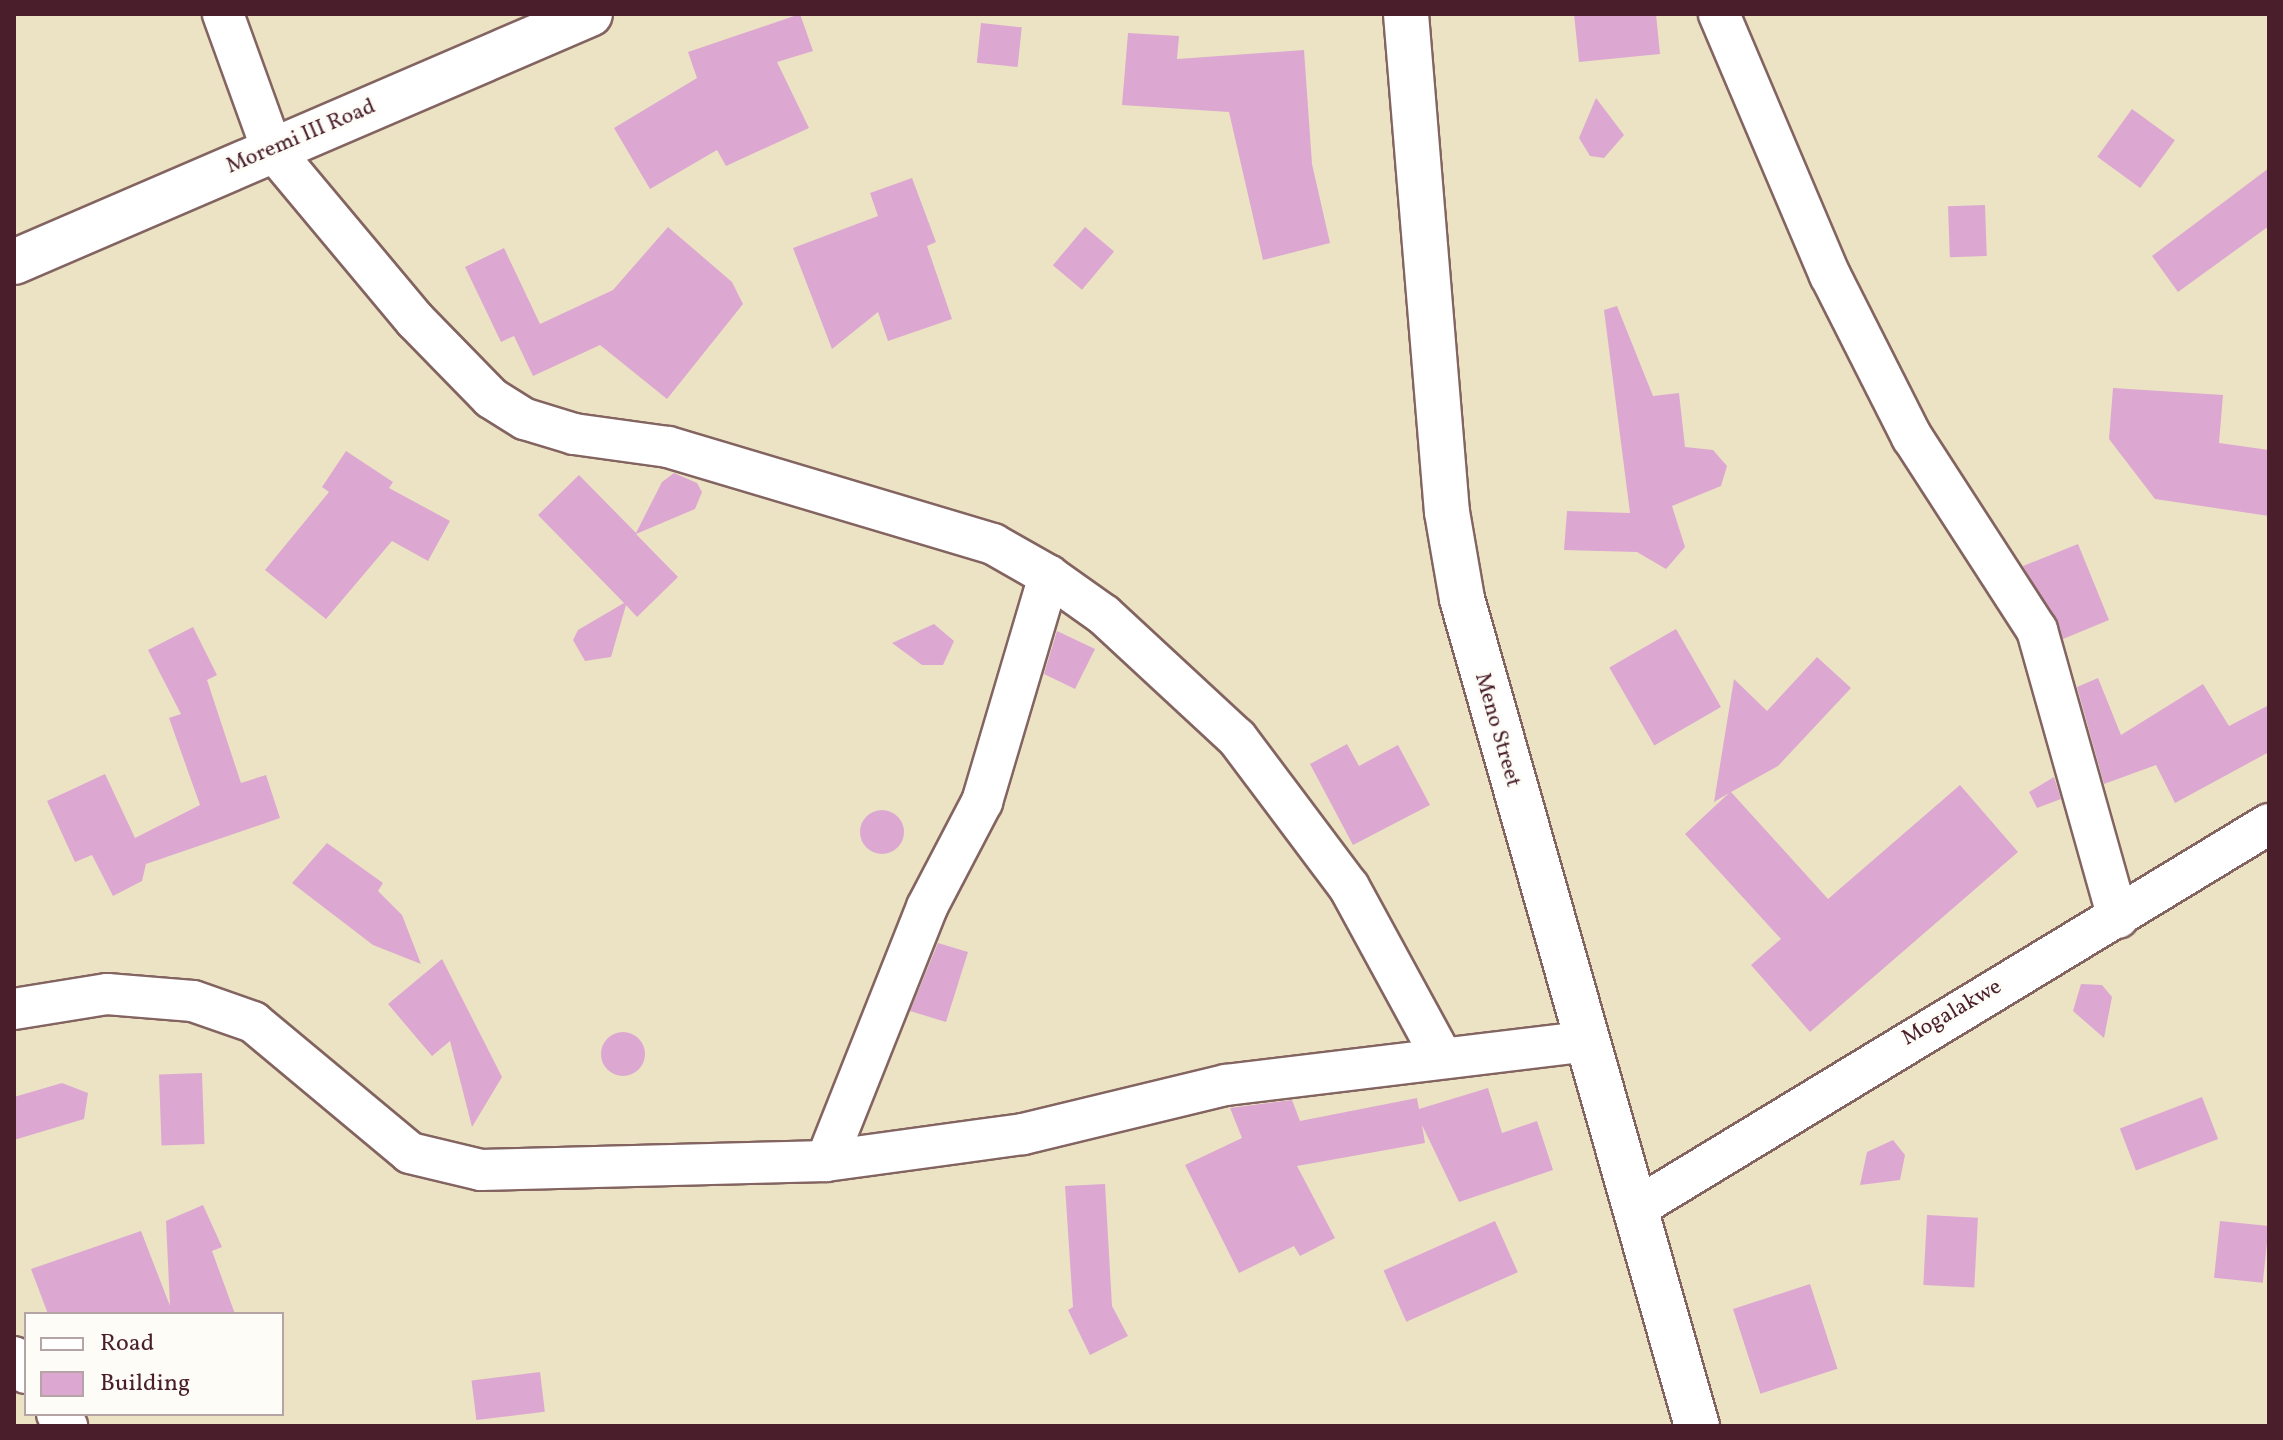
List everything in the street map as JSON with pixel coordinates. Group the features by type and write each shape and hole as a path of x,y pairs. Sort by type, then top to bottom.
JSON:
{"street":[{"path":"223,14 272,149 415,320 491,398 525,419 783,480 993,544 1049,576 1104,615 1237,738 1349,887 1440,1054"},
{"name":"Moremi III Road","path":"14,262 590,14"},
{"name":"Meno Street","path":"1406,14 1447,512 1462,599 1638,1207 1697,1426"},
{"path":"1719,14 1830,275 1912,437 2037,630 2118,918"},
{"path":"826,1161 927,907 982,802 1049,576"},
{"name":"Mogalakwe","path":"1638,1207 1884,1051 2118,918 2269,824"},
{"path":"14,1009 107,994 217,1009 253,1022 410,1153 481,1170 826,1161 1023,1134 1226,1085 1440,1054 1588,1041"}],"building":[{"path":"800,14 813,51 777,62 809,128 726,166 717,150 650,189 614,128 697,78 688,52"},
{"path":"1574,14 1656,14 1660,54 1579,62"},
{"path":"981,23 1022,27 1018,67 977,63"},
{"path":"1128,33 1179,36 1177,59 1304,50 1312,164 1330,243 1263,260 1229,112 1122,105"},
{"path":"1596,98 1624,135 1604,158 1590,156 1579,138"},
{"path":"2132,109 2175,140 2140,188 2097,157"},
{"path":"2269,168 2269,226 2178,292 2152,256"},
{"path":"912,178 936,242 927,246 952,319 888,341 878,312 832,349 793,248 878,216 870,193"},
{"path":"1985,205 1987,256 1950,257 1948,206"},
{"path":"668,227 732,282 743,304 667,399 600,345 533,376 514,336 501,342 465,267 504,248 540,324 613,290"},
{"path":"1085,227 1114,251 1082,290 1053,265"},
{"path":"1617,306 1653,396 1679,393 1685,447 1713,450 1727,466 1721,486 1672,506 1685,547 1666,569 1637,552 1564,550 1567,511 1630,513 1604,310"},
{"path":"2113,388 2223,395 2219,443 2269,450 2269,516 2155,499 2109,439"},
{"path":"346,451 393,482 389,488 450,521 428,561 392,541 326,619 265,570 329,492 322,487"},
{"path":"674,473 697,483 702,492 695,509 636,534 678,577 637,617 626,605 611,657 585,661 573,640 578,630 624,603 538,515 579,475 636,533 662,482"},
{"path":"2078,544 2109,620 2063,639 2023,566"},
{"path":"934,624 954,641 943,665 922,665 892,643"},
{"path":"193,627 217,675 207,680 241,783 266,775 280,818 146,864 142,881 113,896 92,855 75,862 47,801 105,774 135,838 200,805 169,718 181,714 148,650"},
{"path":"1676,629 1721,707 1654,745 1609,668"},
{"path":"1057,631 1095,649 1075,689 1044,674"},
{"path":"1817,657 1851,688 1778,766 1731,792 1828,899 1960,785 2018,852 1810,1032 1751,965 1781,939 1685,834 1729,793 1714,802 1734,679 1767,711"},
{"path":"2098,678 2121,735 2203,684 2229,726 2269,705 2269,752 2175,803 2156,765 2104,784 2077,687"},
{"path":"1347,744 1359,766 1398,745 1430,805 1353,845 1310,764"},
{"path":"2054,777 2061,799 2037,808 2029,792"},
{"path":"882,810 898,816 904,832 898,848 882,854 866,848 860,832 866,816"},
{"path":"327,843 383,883 378,891 402,915 421,964 373,945 292,883"},
{"path":"938,943 968,952 946,1022 910,1011"},
{"path":"442,959 502,1077 472,1127 450,1041 432,1056 388,1004"},
{"path":"2081,984 2102,985 2112,997 2104,1038 2073,1011"},
{"path":"623,1032 638,1039 645,1054 638,1069 623,1076 608,1069 601,1054 608,1039"},
{"path":"202,1073 204,1144 162,1145 159,1075"},
{"path":"62,1083 88,1093 84,1119 14,1140 14,1097"},
{"path":"1488,1088 1502,1133 1537,1121 1553,1170 1459,1202 1422,1125 1425,1143 1297,1166 1335,1238 1300,1256 1294,1246 1239,1273 1185,1165 1242,1138 1230,1108 1292,1100 1300,1121 1417,1098 1419,1109"},
{"path":"2202,1097 2218,1139 2136,1171 2120,1129"},
{"path":"1893,1140 1905,1155 1900,1180 1860,1185 1867,1152"},
{"path":"1105,1184 1112,1306 1128,1336 1090,1355 1068,1310 1073,1307 1065,1186"},
{"path":"203,1205 222,1247 212,1251 234,1312 47,1312 31,1269 141,1231 170,1306 166,1221"},
{"path":"1927,1215 1978,1218 1974,1288 1923,1285"},
{"path":"1495,1221 1518,1272 1406,1322 1384,1271"},
{"path":"2220,1221 2269,1226 2263,1283 2214,1278"},
{"path":"1810,1284 1838,1369 1760,1394 1733,1309"},
{"path":"540,1372 545,1412 476,1420 472,1380"}]}
